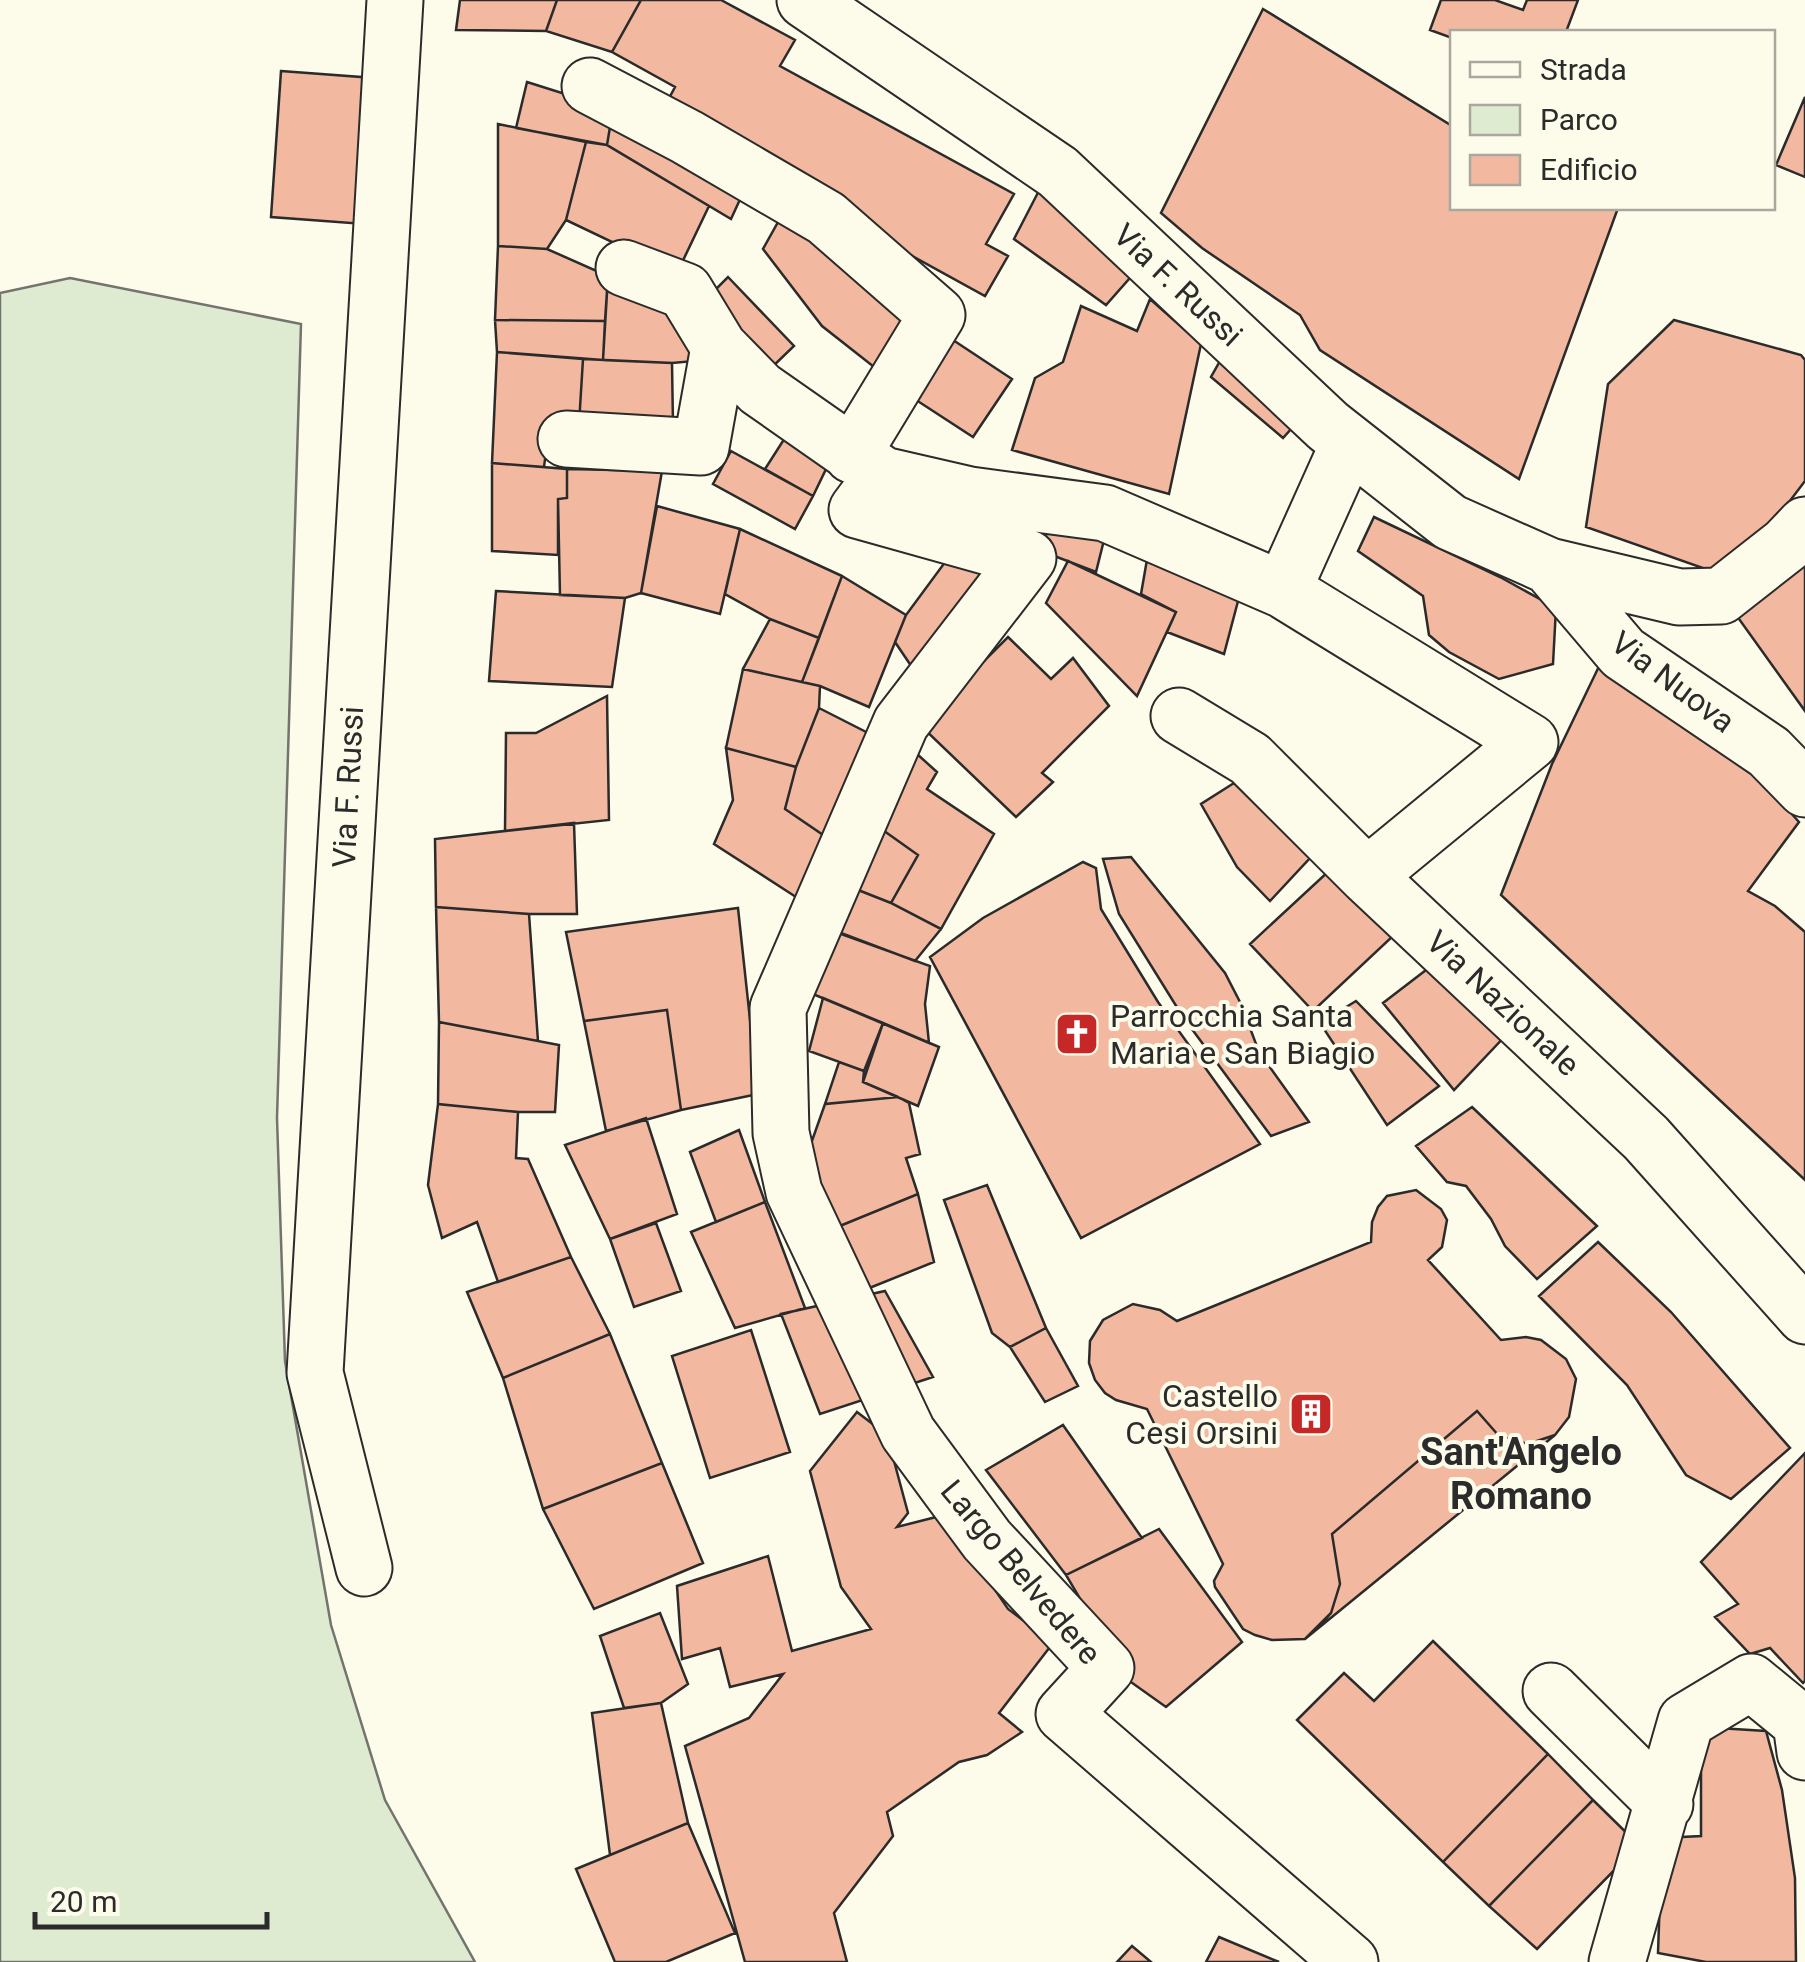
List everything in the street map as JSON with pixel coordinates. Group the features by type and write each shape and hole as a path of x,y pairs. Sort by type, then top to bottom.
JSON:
{"street":[{"name":"Via F. Russi","path":"364,1568 315,1372 395,0"},
{"name":"Via F. Russi","path":"804,0 1058,172 1349,443 1450,522 1549,566"},
{"path":"590,86 826,218 937,316 867,465"},
{"path":"624,268 685,291 719,347 760,389 867,465 970,496 1104,512 1283,590 1530,742 1367,876"},
{"path":"566,438 701,447 719,347"},
{"path":"1283,590 1349,443"},
{"name":"Largo Belvedere","path":"867,465 858,510 1028,558 902,722 778,1008 781,1133 794,1192 908,1434 987,1540 1106,1668 1064,1714 1350,1962"},
{"path":"1549,566 1678,597 1721,596 1805,524"},
{"name":"Via Nuova","path":"1549,566 1624,652 1769,752 1805,789"},
{"name":"Via Nazionale","path":"1179,716 1250,759 1367,876 1646,1138 1805,1316"},
{"path":"1618,1962 1686,1721 1750,1682 1801,1723 1805,1752"},
{"path":"1551,1691 1665,1804"}],"green space":[{"path":"70,278 301,324 277,1118 285,1361 331,1625 385,1800 475,1962 0,1962 0,293"}],"building":[{"path":"460,0 557,0 546,31 456,30"},
{"path":"557,0 641,0 612,52 546,31"},
{"path":"641,0 721,0 795,40 780,66 1014,194 986,244 1008,256 985,296 659,117 675,87 612,52"},
{"path":"1441,0 1495,0 1523,10 1527,0 1578,0 1567,30 1450,30 1450,37 1430,30"},
{"path":"1263,9 1450,125 1450,210 1617,210 1519,479 1320,350 1300,315 1202,248 1161,213"},
{"path":"281,71 374,78 364,224 271,217"},
{"path":"527,82 613,109 607,145 516,128"},
{"path":"1805,97 1805,177 1776,165"},
{"path":"613,109 748,182 731,219 607,145"},
{"path":"498,124 586,142 566,220 547,249 498,246"},
{"path":"586,142 607,145 709,206 677,273 566,220"},
{"path":"1045,179 1136,271 1106,305 1014,239"},
{"path":"787,206 923,322 888,378 822,326 763,249"},
{"path":"498,246 547,249 608,276 605,321 495,320"},
{"path":"608,276 680,304 695,361 603,360"},
{"path":"728,277 794,346 768,371 702,303"},
{"path":"1150,299 1201,344 1169,494 1012,450 1035,378 1063,362 1081,306 1137,331"},
{"path":"495,320 605,321 603,360 497,352"},
{"path":"1674,320 1801,355 1805,360 1805,481 1742,564 1714,572 1586,527 1608,384"},
{"path":"953,340 1012,379 973,437 913,398"},
{"path":"1229,345 1300,419 1283,438 1211,377"},
{"path":"497,352 583,359 579,424 550,423 544,467 492,463"},
{"path":"583,359 672,363 673,425 579,424"},
{"path":"790,430 828,465 813,496 765,469"},
{"path":"731,451 813,496 795,529 713,484"},
{"path":"492,463 567,469 567,498 558,499 558,555 492,551"},
{"path":"567,469 662,471 641,593 625,598 560,595 558,499 567,498"},
{"path":"657,506 740,529 720,614 641,593"},
{"path":"1031,511 1107,528 1096,572 1023,544"},
{"path":"1374,517 1556,608 1553,664 1499,679 1449,652 1429,635 1423,596 1358,551"},
{"path":"740,529 842,576 819,638 770,619 725,594"},
{"path":"1149,548 1242,586 1224,654 1167,632 1176,612 1141,594"},
{"path":"1805,548 1805,711 1734,612"},
{"path":"954,550 994,570 918,676 895,642 906,615"},
{"path":"1068,561 1176,612 1137,696 1046,603"},
{"path":"842,576 906,615 869,707 802,682"},
{"path":"496,591 625,598 612,687 489,681"},
{"path":"770,619 819,638 802,682 743,669"},
{"path":"1008,637 1051,679 1073,658 1109,706 1042,773 1053,782 1016,817 920,725"},
{"path":"1603,658 1736,752 1799,822 1748,891 1775,906 1805,932 1805,1180 1501,895 1552,764"},
{"path":"743,669 820,686 819,708 796,767 726,748"},
{"path":"607,696 609,820 505,831 506,733 536,733"},
{"path":"819,708 874,736 826,837 785,809"},
{"path":"907,745 937,772 927,789 994,834 941,929 891,903 918,855 873,823"},
{"path":"726,748 796,767 785,809 826,837 796,897 714,844 733,800"},
{"path":"1234,783 1310,858 1270,901 1237,867 1201,804"},
{"path":"574,823 577,914 436,907 435,839"},
{"path":"873,823 918,855 891,903 848,886"},
{"path":"1131,857 1225,973 1259,1052 1309,1122 1271,1136 1183,1017 1119,914 1103,859"},
{"name":"Parrocchia Santa Maria e San Biagio","path":"1083,862 1096,868 1101,909 1158,1002 1260,1144 1081,1238 930,957 983,918"},
{"path":"1331,869 1393,936 1313,1011 1250,944"},
{"path":"848,886 941,929 915,961 833,930"},
{"path":"436,907 529,914 538,1041 439,1022"},
{"path":"738,908 758,1094 681,1110 667,1010 584,1021 566,932"},
{"path":"819,926 930,966 925,1004 929,1043 801,989"},
{"path":"1443,957 1508,1033 1454,1090 1383,1003"},
{"path":"823,998 883,1023 864,1071 809,1051"},
{"path":"1356,1001 1439,1086 1387,1125 1320,1023"},
{"path":"667,1010 681,1110 606,1131 584,1021"},
{"path":"439,1022 559,1045 555,1112 438,1104"},
{"path":"883,1023 939,1047 918,1106 863,1082"},
{"path":"839,1062 864,1071 863,1082 898,1097 825,1104"},
{"path":"898,1097 909,1103 920,1154 906,1158 918,1194 830,1230 808,1152 825,1104"},
{"path":"438,1104 518,1112 516,1158 528,1159 571,1257 498,1282 477,1222 442,1238 428,1185"},
{"path":"1472,1107 1597,1226 1537,1279 1505,1246 1466,1186 1447,1182 1416,1146"},
{"path":"646,1118 677,1214 610,1239 565,1145"},
{"path":"739,1130 765,1202 716,1222 690,1152"},
{"path":"987,1185 1046,1328 1010,1347 992,1333 944,1200"},
{"name":"Castello Cesi Orsini","path":"1416,1190 1441,1209 1447,1220 1442,1247 1428,1260 1501,1340 1541,1340 1566,1359 1576,1379 1569,1417 1555,1435 1528,1444 1499,1436 1477,1411 1332,1534 1340,1584 1331,1613 1319,1627 1305,1639 1272,1640 1255,1635 1243,1629 1215,1587 1223,1564 1147,1409 1105,1393 1089,1363 1090,1341 1103,1320 1133,1304 1160,1310 1177,1321 1371,1242 1372,1222 1387,1196"},
{"path":"918,1194 934,1262 852,1295 830,1230"},
{"path":"765,1202 805,1308 735,1328 691,1232"},
{"path":"656,1223 681,1291 634,1307 610,1239"},
{"path":"1598,1242 1671,1312 1790,1448 1731,1499 1686,1475 1627,1385 1539,1296"},
{"path":"571,1257 610,1334 503,1378 467,1292"},
{"path":"885,1291 933,1377 820,1414 781,1314"},
{"path":"1046,1328 1078,1386 1045,1402 1010,1347"},
{"path":"751,1330 790,1452 710,1478 672,1356"},
{"path":"610,1334 662,1463 543,1509 503,1378"},
{"path":"1477,1411 1499,1436 1528,1444 1555,1435 1305,1639 1331,1613 1340,1584 1332,1534"},
{"path":"857,1412 887,1435 908,1513 897,1527 944,1515 1008,1609 1053,1643 999,1713 1022,1732 987,1755 959,1762 887,1812 893,1836 834,1913 847,1962 745,1962 685,1746 749,1718 783,1674 730,1687 720,1648 682,1659 677,1586 768,1556 792,1651 871,1629 841,1587 810,1471"},
{"path":"1063,1425 1142,1538 1066,1575 986,1470"},
{"path":"1805,1453 1803,1683 1770,1648 1750,1654 1715,1617 1738,1604 1701,1562"},
{"path":"662,1463 703,1563 594,1609 543,1509"},
{"path":"1159,1529 1242,1642 1166,1707 1128,1680 1066,1575"},
{"path":"660,1613 688,1684 661,1703 624,1708 600,1636"},
{"path":"1433,1641 1548,1754 1443,1862 1297,1720 1344,1673 1374,1701"},
{"path":"661,1703 688,1823 610,1855 592,1713"},
{"path":"1701,1727 1766,1731 1782,1790 1795,1878 1796,1962 1706,1962 1658,1953 1662,1838 1701,1836"},
{"path":"1548,1754 1593,1800 1489,1906 1443,1862"},
{"path":"1593,1800 1639,1845 1537,1949 1489,1906"},
{"path":"688,1823 735,1933 666,1962 615,1962 576,1869"},
{"path":"1219,1937 1279,1962 1206,1962"},
{"path":"1132,1946 1151,1962 1117,1962"}],"place":[{"name":"Parrocchia Santa Maria e San Biagio","path":"1077,1034"},
{"name":"Castello Cesi Orsini","path":"1311,1414"}],"district":[{"name":"Sant'Angelo Romano","path":"1521,1474"}]}
